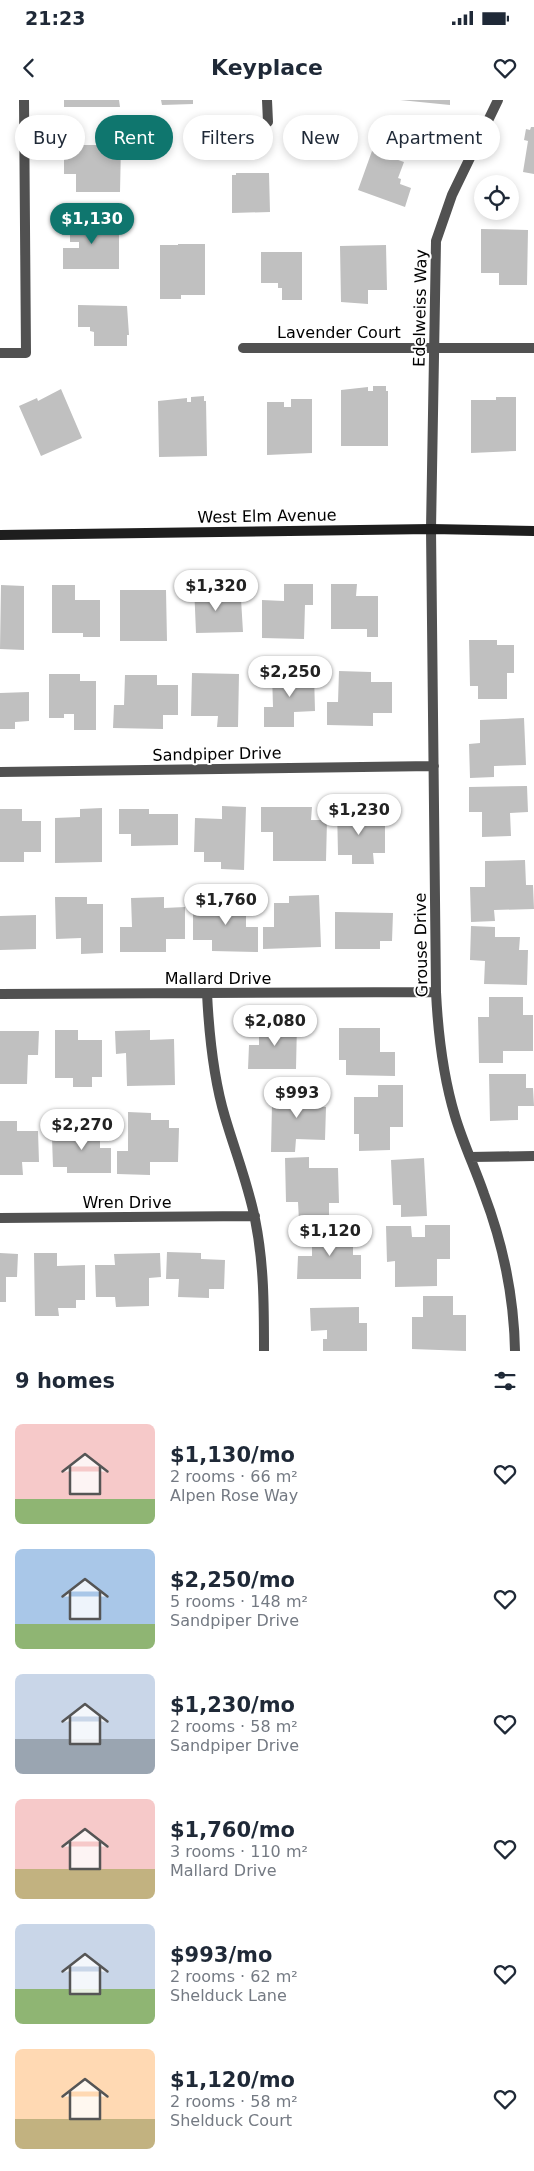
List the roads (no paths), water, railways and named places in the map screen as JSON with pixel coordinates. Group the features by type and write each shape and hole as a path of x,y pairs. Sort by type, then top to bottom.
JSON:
{"street":[{"path":"0,353 26,353 24,100"},
{"path":"267,100 268,115"},
{"name":"Edelweiss Way","path":"431,529 436,241 452,196 498,100"},
{"name":"Lavender Court","path":"243,348 534,348"},
{"name":"West Elm Avenue","path":"0,535 431,529 534,530"},
{"name":"Grouse Drive","path":"431,529 436,992 438,1026 443,1067 455,1115 498,1237 509,1288 515,1351"},
{"name":"Sandpiper Drive","path":"0,772 434,766"},
{"name":"Mallard Drive","path":"0,994 436,992"},
{"path":"207,993 209,1029 216,1078 224,1115 255,1216 264,1282 264,1351"},
{"path":"470,1157 534,1156"},
{"name":"Wren Drive","path":"0,1218 255,1216"}]}
